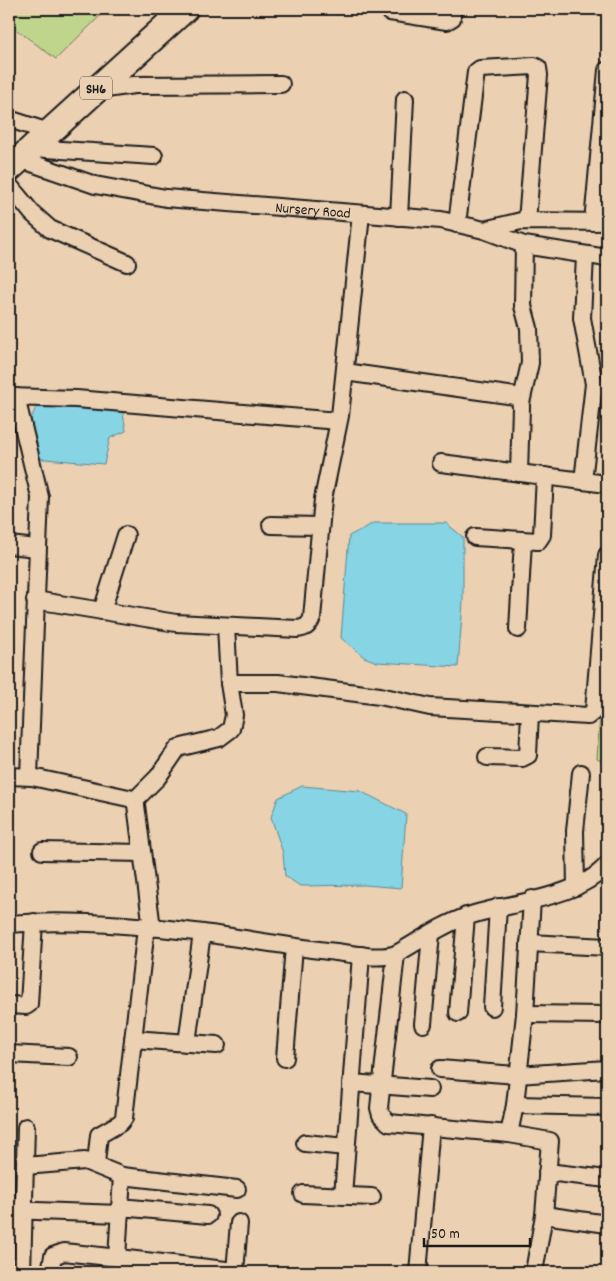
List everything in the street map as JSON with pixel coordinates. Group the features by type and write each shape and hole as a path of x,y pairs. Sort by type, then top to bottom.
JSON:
{"main road":[{"name":"SH6","path":"27,152 92,91 185,9"}],"street":[{"path":"390,12 447,21 452,18 452,9"},
{"path":"457,224 475,74 480,69 534,66 538,68 539,75 527,221"},
{"path":"484,230 527,221 600,222 607,72"},
{"path":"92,91 126,85 281,84"},
{"path":"399,217 405,99"},
{"path":"9,119 27,152 154,156"},
{"name":"Nursery Road","path":"27,152 94,184 124,192 166,198 399,217 457,224 484,230 524,245 607,258"},
{"path":"9,185 32,213 50,229 127,263"},
{"path":"35,600 176,623 296,628 304,628 310,624 323,499 345,372 361,214"},
{"path":"519,473 521,403 530,363 529,328 523,306 524,245"},
{"path":"583,481 594,384 582,318 585,256"},
{"path":"345,372 515,396 521,403"},
{"path":"29,776 39,485 13,397 76,399 338,421"},
{"path":"441,463 607,484"},
{"path":"474,537 535,542 542,535 545,476"},
{"path":"270,525 320,526"},
{"path":"102,611 126,535"},
{"path":"518,629 522,541"},
{"path":"9,544 37,548"},
{"path":"229,683 278,683 380,696 430,707 586,717 592,714 605,595 607,555"},
{"path":"134,802 158,777 178,748 187,744 219,738 231,729 234,715 229,683 226,626"},
{"path":"487,757 522,758 528,755 530,713"},
{"path":"576,887 575,831 581,773"},
{"path":"9,776 29,776 128,797 134,802 142,853 149,928 133,1038 124,1118 120,1123 99,1136 96,1163"},
{"path":"42,851 142,853"},
{"path":"9,924 34,922 149,928 202,933 361,955 396,954 466,916 576,887 604,872"},
{"path":"509,1134 515,1105 525,1014 532,899"},
{"path":"492,1006 498,907"},
{"path":"458,1014 466,916"},
{"path":"9,1005 29,1004 34,922"},
{"path":"187,1043 202,933"},
{"path":"422,1024 431,934"},
{"path":"529,943 607,947"},
{"path":"285,1058 294,947"},
{"path":"396,954 380,1108 384,1120 389,1123 509,1134 550,1141 544,1215 534,1272"},
{"path":"342,1196 361,955"},
{"path":"525,1014 607,1015"},
{"path":"133,1038 217,1045"},
{"path":"9,1054 69,1057"},
{"path":"440,1070 517,1075 607,1069"},
{"path":"351,1083 430,1089"},
{"path":"515,1105 607,1107"},
{"path":"418,1272 431,1126"},
{"path":"22,1272 16,1251 16,1210 25,1166 26,1127"},
{"path":"305,1142 346,1147"},
{"path":"25,1166 81,1161 96,1163 122,1176 237,1189"},
{"path":"547,1172 607,1179"},
{"path":"117,1258 122,1176"},
{"path":"304,1194 372,1197"},
{"path":"16,1210 120,1210 208,1215"},
{"path":"544,1215 607,1224"},
{"path":"50,1272 53,1256 59,1253 235,1271 239,1224"}],"green space":[{"path":"9,9 107,9 56,59 9,24"},
{"path":"603,669 607,669 607,764 597,759"}],"water":[{"path":"37,405 122,408 126,431 110,438 104,464 33,458 24,435"},
{"path":"374,523 446,523 463,537 463,602 458,667 377,662 364,657 341,638 349,536"},
{"path":"302,786 360,791 406,814 401,888 365,885 300,886 285,876 283,853 271,817 278,798"}]}
